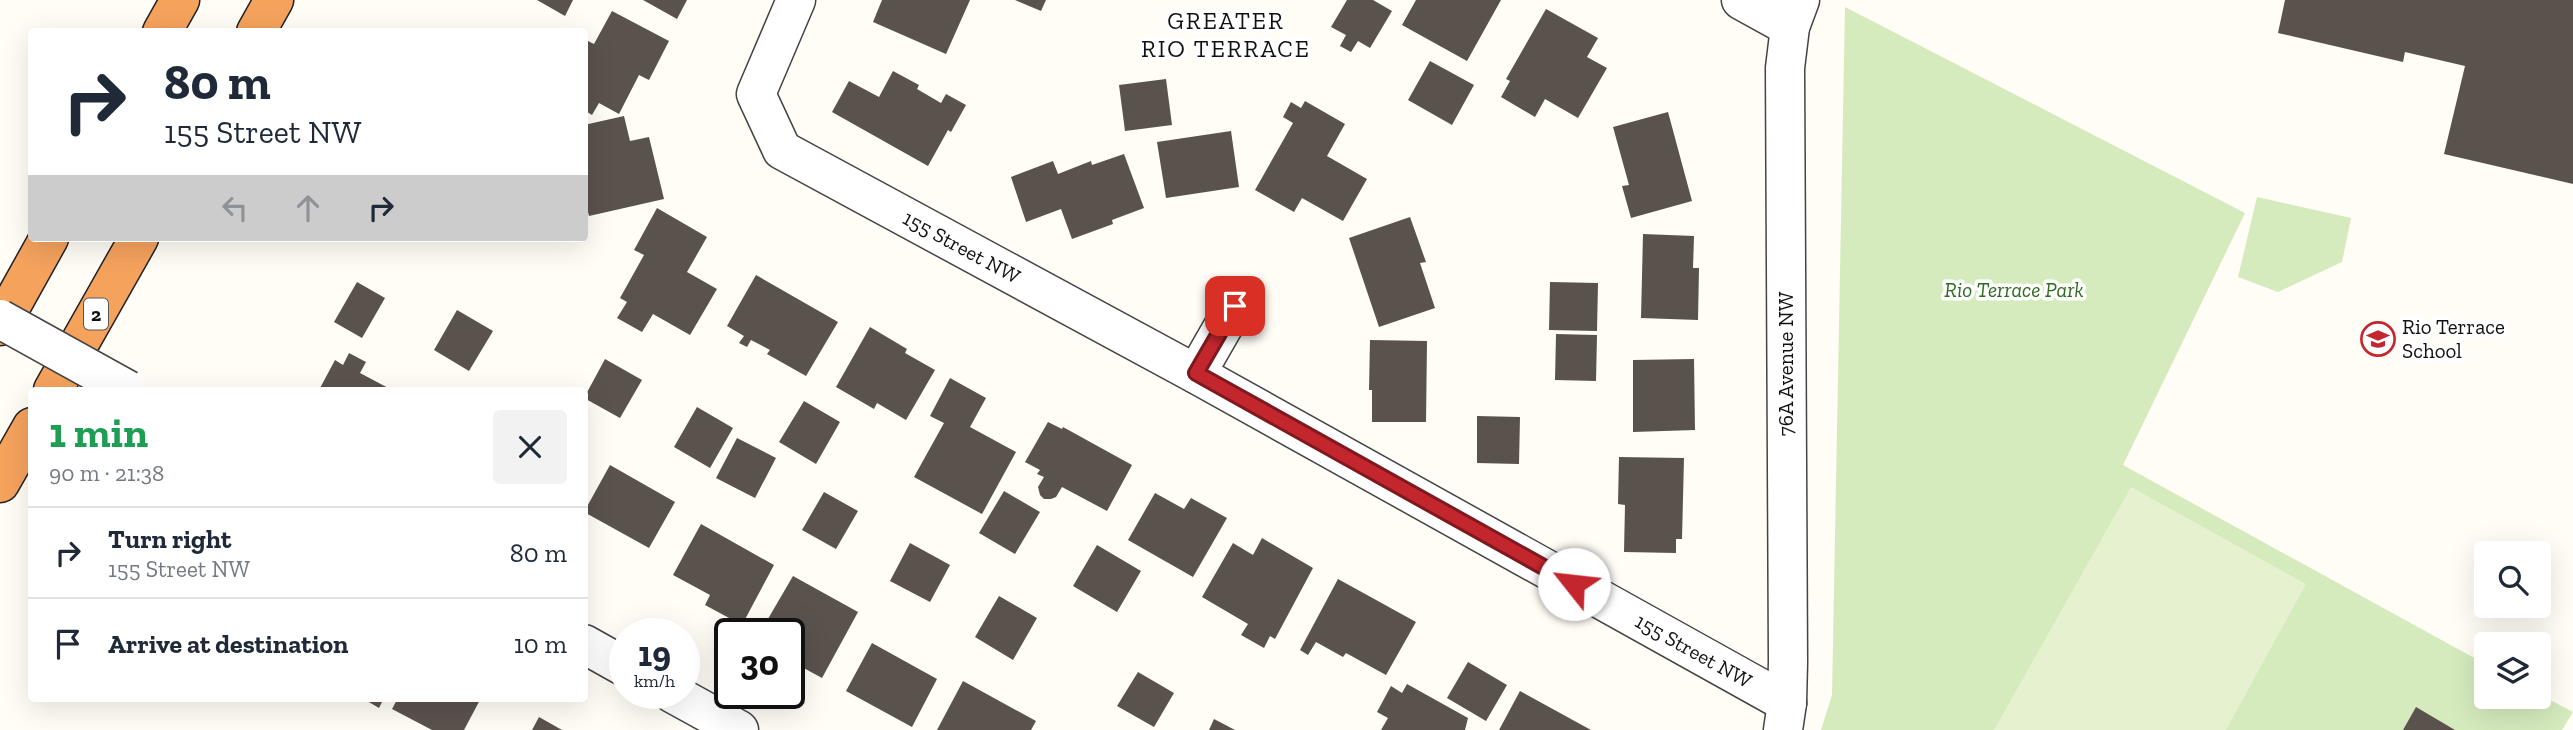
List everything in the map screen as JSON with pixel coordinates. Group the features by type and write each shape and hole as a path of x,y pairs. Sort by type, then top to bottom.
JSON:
{"highway":[{"path":"164,28 180,0"},
{"path":"258,28 274,0"},
{"path":"0,327 47,242"},
{"name":"2","path":"54,387 137,242"},
{"path":"0,483 28,434"}],"street":[{"name":"155 Street NW","path":"796,0 755,94 782,150 1196,373 1785,716"},
{"path":"1741,0 1795,14"},
{"name":"76A Avenue NW","path":"1785,716 1785,68 1795,14"},
{"path":"1196,373 1235,306"},
{"path":"0,319 123,387"},
{"path":"588,646 609,658"},
{"path":"700,708 739,730"}],"green space":[{"name":"Rio Terrace Park","path":"1845,7 2245,213 2123,465 2474,658 2474,709 2551,709 2551,700 2573,712 2562,730 1821,730 1832,695"},
{"path":"2257,197 2351,218 2342,262 2278,292 2238,277"},
{"path":"2131,487 2306,584 2226,730 1994,730"}],"building":[{"path":"537,0 573,0 565,16"},
{"path":"643,0 687,0 677,19"},
{"path":"882,0 970,0 946,54 873,22"},
{"path":"1015,0 1046,0 1041,11"},
{"path":"1347,0 1373,0 1392,11 1370,48 1358,41 1351,52 1340,46 1346,35 1331,27"},
{"path":"1416,0 1501,0 1467,61 1402,25"},
{"path":"2285,0 2573,0 2573,184 2444,154 2465,66 2405,52 2403,62 2278,33"},
{"path":"1546,9 1598,38 1587,57 1607,68 1578,118 1545,99 1535,117 1501,97 1510,81 1506,79"},
{"path":"612,11 669,41 649,80 639,75 619,114 599,103 592,115 588,112 588,41 594,44"},
{"path":"1430,61 1474,85 1452,125 1408,100"},
{"path":"893,71 919,85 917,89 941,103 946,94 966,105 928,166 832,112 849,81 879,97"},
{"path":"1166,79 1172,125 1125,131 1119,85"},
{"path":"1305,101 1345,124 1327,156 1367,179 1343,221 1302,198 1294,212 1255,190 1293,123 1283,117 1291,102 1301,108"},
{"path":"1668,112 1692,201 1631,218 1622,186 1629,185 1613,127"},
{"path":"624,116 630,141 649,137 664,199 589,216 588,124"},
{"path":"1231,131 1239,187 1166,198 1157,142"},
{"path":"1124,154 1144,208 1112,220 1113,224 1072,239 1061,209 1026,222 1011,177 1053,161 1058,174 1091,161 1092,165"},
{"path":"657,208 707,237 687,272 717,289 690,335 653,314 642,332 617,318 627,302 620,298 644,255 634,250"},
{"path":"1410,217 1426,262 1420,263 1435,308 1379,327 1349,238"},
{"path":"1643,234 1694,236 1693,268 1699,268 1698,320 1641,318"},
{"path":"756,275 838,322 806,376 767,354 770,350 751,340 747,347 739,343 744,336 727,326"},
{"path":"357,282 385,298 362,338 334,322"},
{"path":"1550,282 1598,283 1597,331 1549,330"},
{"path":"457,310 493,331 469,371 434,350"},
{"path":"870,327 907,349 905,353 935,370 906,420 877,403 874,409 836,387"},
{"path":"1556,334 1597,335 1596,381 1555,380"},
{"path":"1370,340 1427,341 1426,422 1372,422 1372,390 1369,390"},
{"path":"349,353 366,362 360,373 386,387 321,387 335,360 343,365"},
{"path":"605,359 642,380 620,418 588,400 588,391"},
{"path":"1694,359 1695,430 1633,432 1633,360"},
{"path":"950,378 986,398 970,427 1016,452 982,514 914,477 944,423 930,416"},
{"path":"804,401 840,422 816,464 779,442"},
{"path":"697,407 733,428 710,468 674,447"},
{"path":"1477,416 1520,417 1519,464 1477,463"},
{"path":"1048,422 1062,429 1063,427 1132,465 1107,511 1062,487 1056,497 1051,499 1044,499 1040,495 1038,487 1044,477 1037,474 1040,470 1025,462"},
{"path":"737,438 776,458 755,498 716,478"},
{"path":"1619,457 1684,458 1682,539 1676,539 1676,553 1624,552 1625,505 1618,504"},
{"path":"610,465 675,502 649,548 588,514 588,505"},
{"path":"1004,491 1040,512 1015,554 979,533"},
{"path":"824,492 858,511 836,549 802,530"},
{"path":"1155,493 1184,509 1191,498 1227,518 1193,577 1128,540"},
{"path":"701,524 774,565 746,618 729,618 705,605 710,595 673,575"},
{"path":"1262,538 1313,568 1275,639 1270,636 1264,648 1241,635 1248,624 1202,597 1233,543 1253,555"},
{"path":"910,543 950,565 930,602 890,581"},
{"path":"1097,545 1141,571 1117,612 1073,586"},
{"path":"793,576 858,612 822,678 805,669 805,618 768,618"},
{"path":"1338,579 1416,622 1386,675 1346,653 1343,657 1316,642 1308,655 1300,650"},
{"path":"999,596 1037,618 1013,660 975,637"},
{"path":"872,643 937,679 912,727 846,691"},
{"path":"1468,662 1507,685 1486,721 1447,698"},
{"path":"1138,672 1174,693 1154,727 1117,706"},
{"path":"963,681 1036,721 1031,730 937,730"},
{"path":"1407,684 1468,718 1465,730 1381,730 1388,718 1377,712 1391,686 1402,693"},
{"path":"1520,691 1591,730 1499,730"},
{"path":"369,702 382,702 379,708"},
{"path":"396,702 479,702 464,730 432,730 392,709"},
{"path":"2416,707 2455,730 2403,730"},
{"path":"539,717 562,730 532,730"},
{"path":"1214,719 1235,730 1209,730"}],"place":[{"name":"Rio Terrace School","path":"2378,339"}],"district":[{"name":"GREATER RIO TERRACE","path":"1226,35"}],"route":[{"path":"1235,306 1196,373 1574,584"}]}
